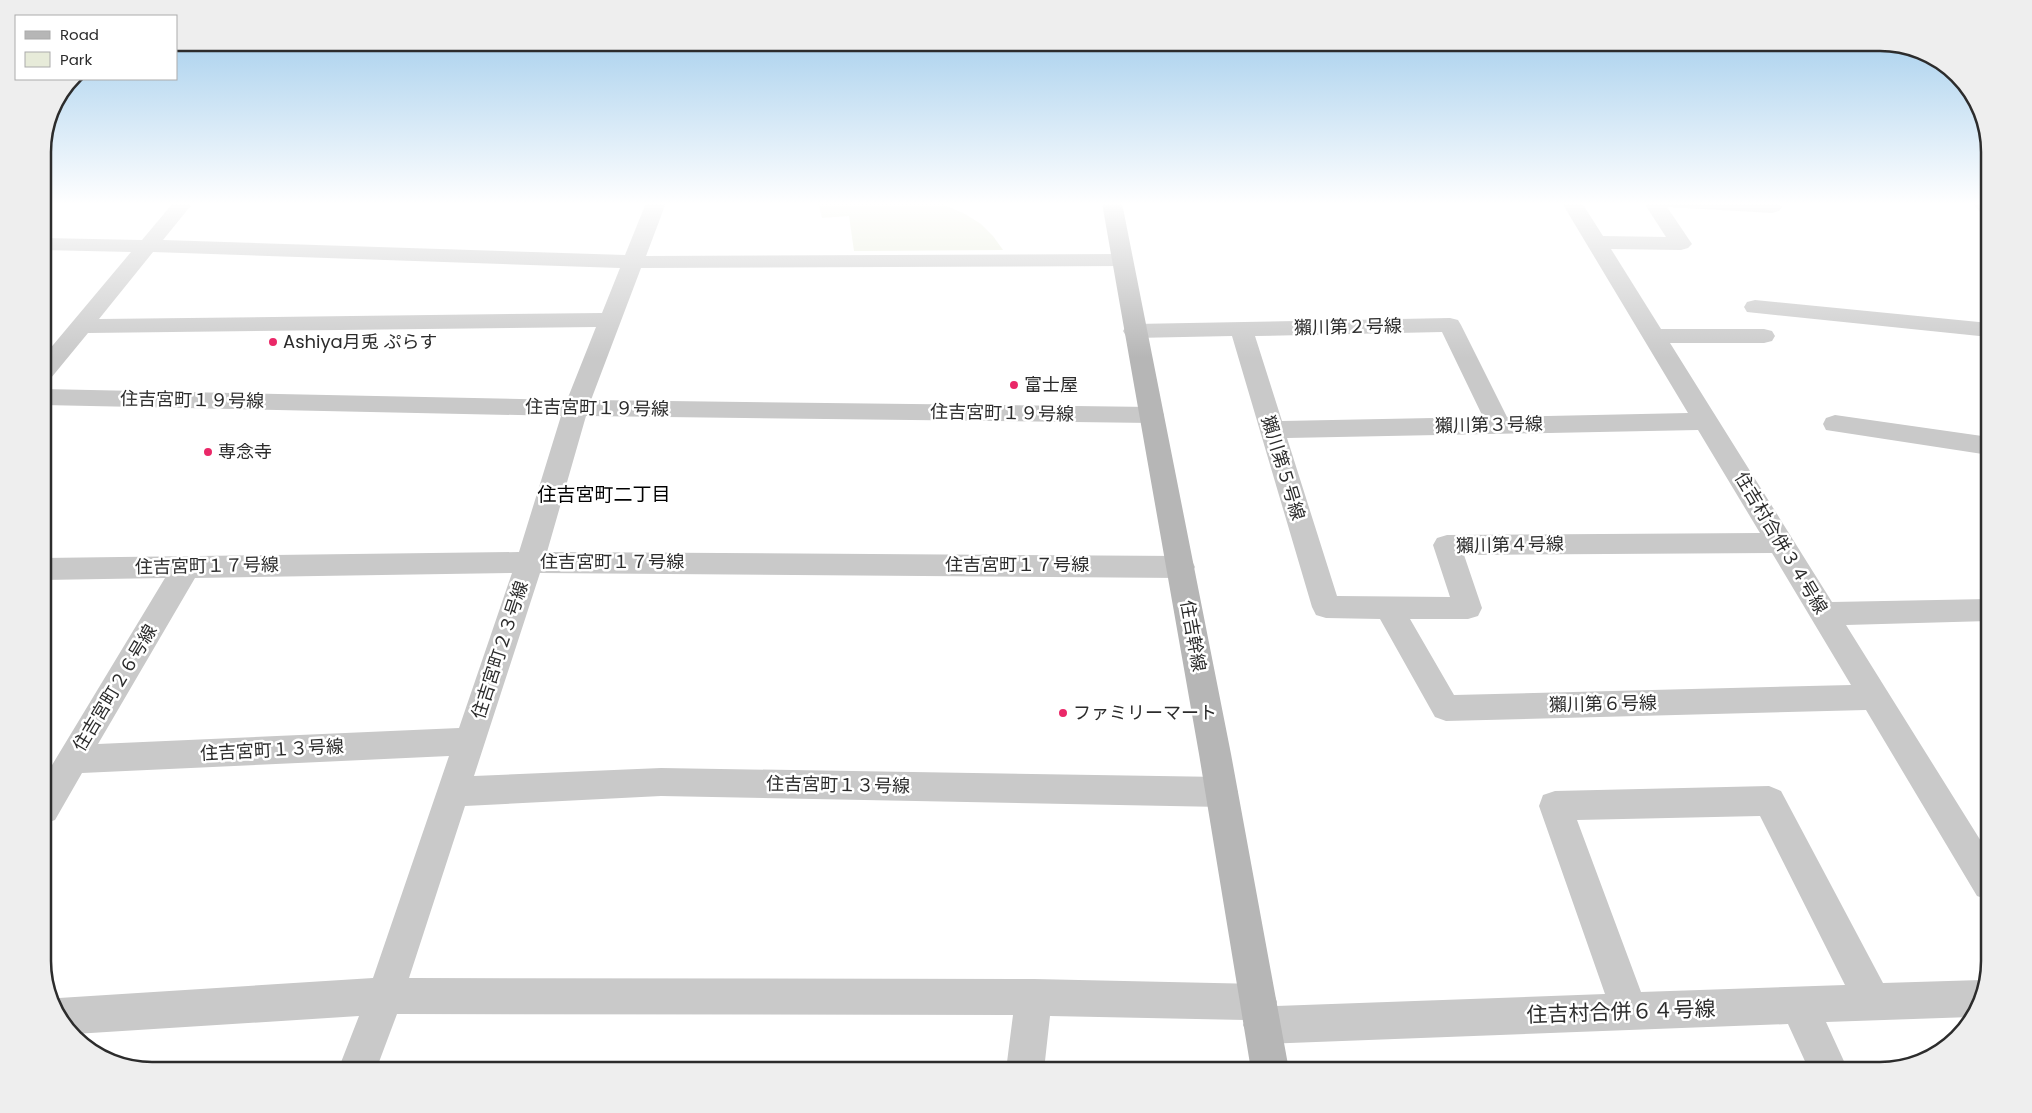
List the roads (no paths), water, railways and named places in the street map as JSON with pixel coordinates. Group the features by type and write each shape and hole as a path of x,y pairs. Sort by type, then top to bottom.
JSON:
{"street":[{"path":"51,363 142,255"},
{"path":"419,255 633,262 1122,260"},
{"name":"住吉宮町２３号線","path":"360,1062 385,996 530,562 576,408 636,255"},
{"name":"住吉幹線","path":"1121,255 1134,331 1181,567 1269,1062"},
{"name":"住吉村合併３４号線","path":"1604,255 1981,869"},
{"path":"1755,307 1981,329"},
{"path":"82,326 610,320"},
{"name":"獺川第２号線","path":"1134,331 1450,325 1499,425"},
{"name":"獺川第５号線","path":"1241,329 1326,607"},
{"path":"1654,336 1764,336"},
{"name":"住吉宮町１９号線","path":"51,397 576,408 1152,415"},
{"name":"獺川第３号線","path":"1272,430 1706,421"},
{"path":"1835,424 1981,445"},
{"name":"獺川第４号線","path":"1326,607 1468,608 1447,545 1781,543"},
{"name":"住吉宮町１７号線","path":"51,569 530,562 1181,567"},
{"name":"住吉宮町２６号線","path":"51,796 187,566"},
{"name":"獺川第６号線","path":"1389,608 1446,708 1875,697"},
{"path":"1824,614 1981,610"},
{"name":"住吉宮町１３号線","path":"73,759 470,741"},
{"name":"住吉宮町１３号線","path":"454,792 661,782 1222,792"},
{"path":"1630,1011 1555,806 1769,801 1874,1003"},
{"name":"住吉村合併６４号線","path":"68,1016 385,996 1034,997 1261,1014 1630,1011 1973,998"},
{"path":"1026,1062 1034,997"},
{"path":"1798,1005 1825,1062"}],"place":[{"name":"Ashiya月兎 ぷらす","path":"273,342"},
{"name":"富士屋","path":"1014,385"},
{"name":"専念寺","path":"208,452"},
{"name":"ファミリーマート","path":"1063,713"}],"district":[{"name":"住吉宮町二丁目","path":"604,494"}]}
